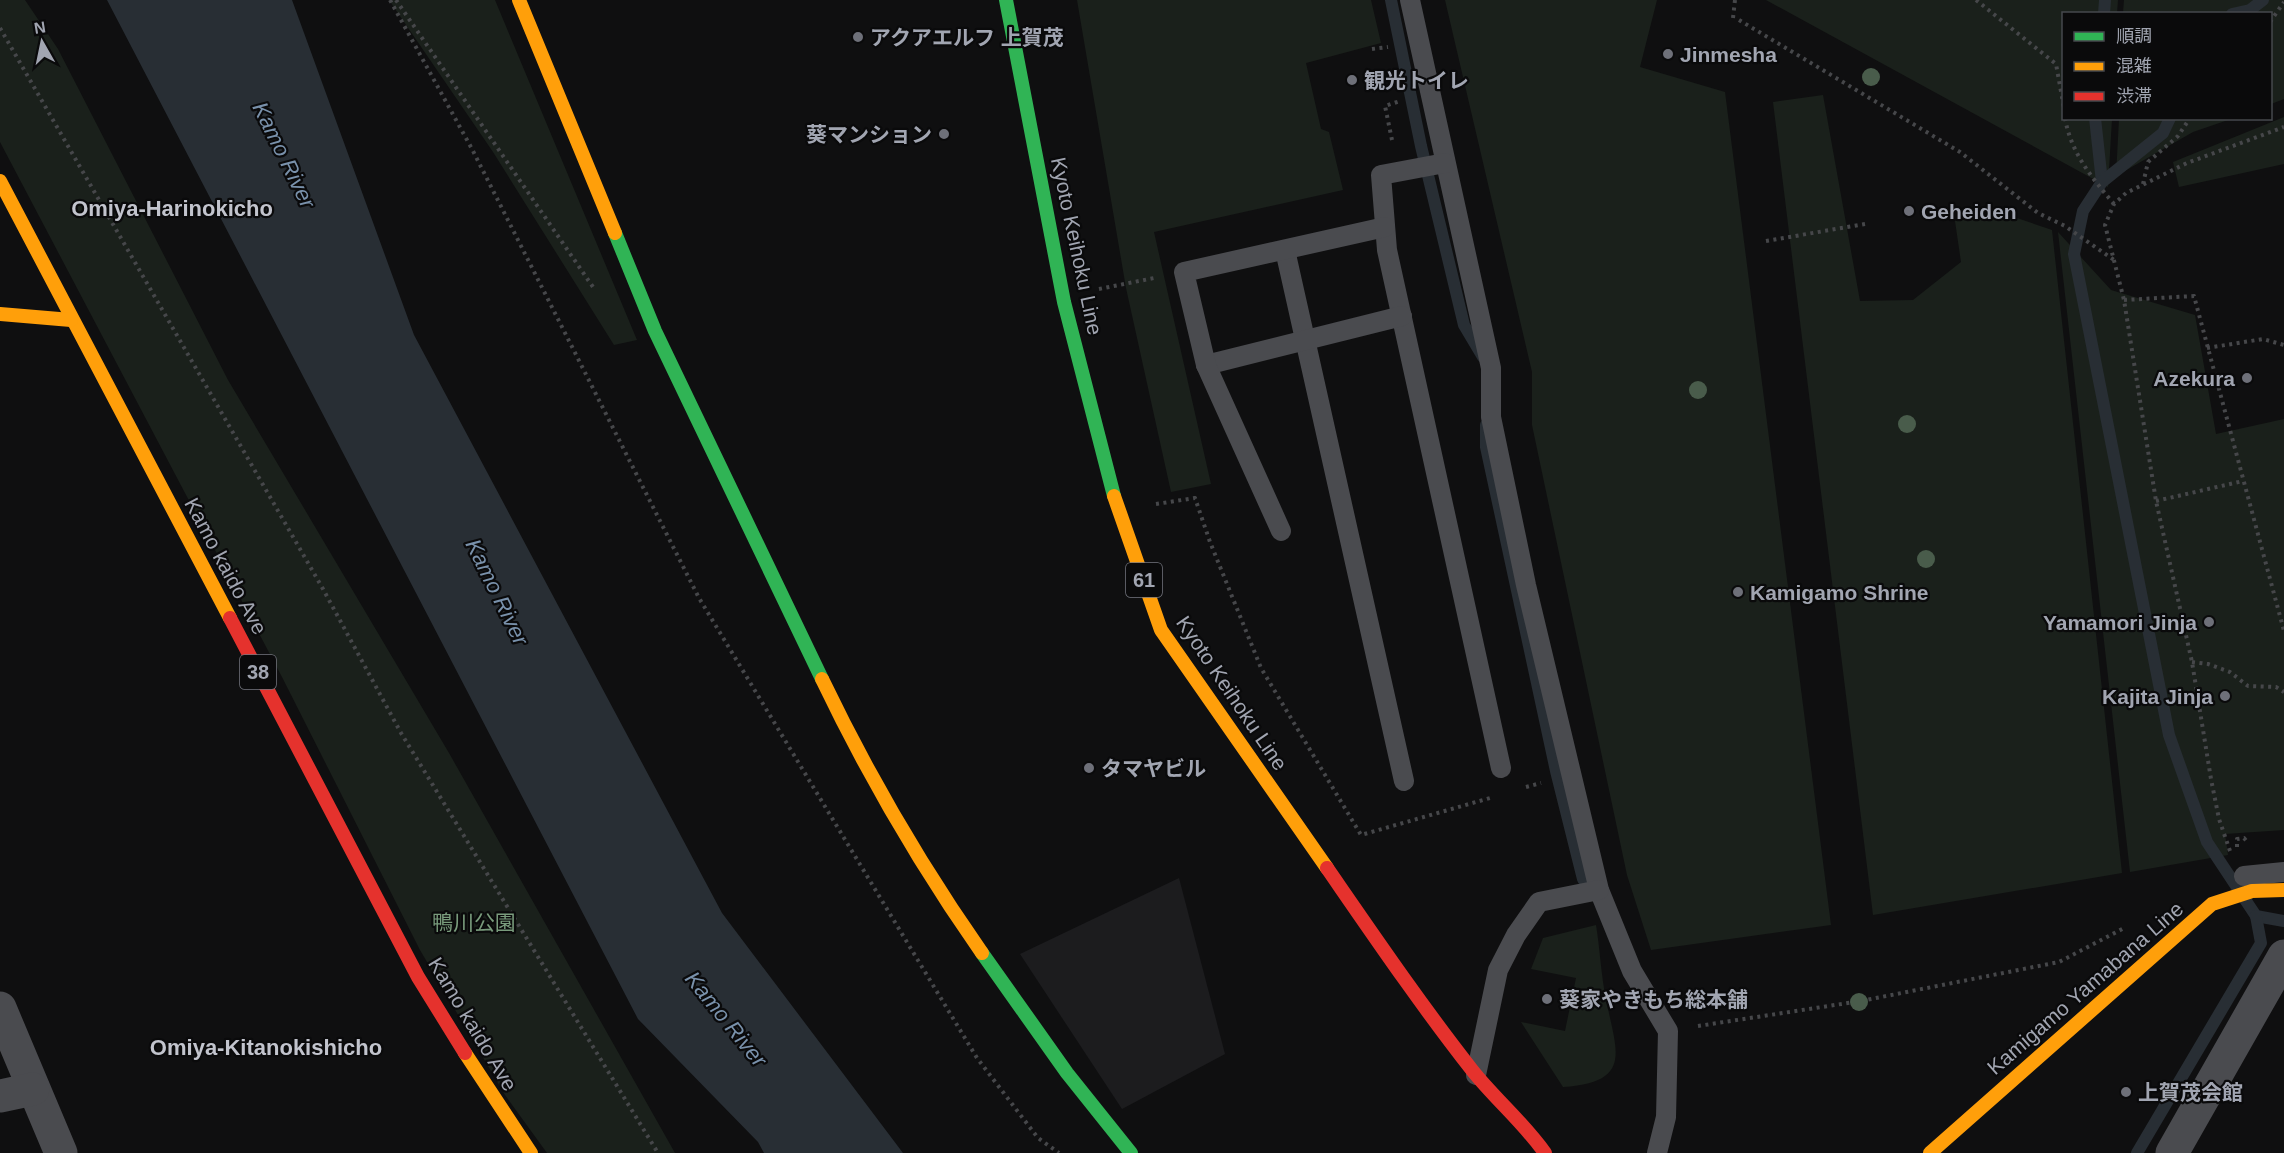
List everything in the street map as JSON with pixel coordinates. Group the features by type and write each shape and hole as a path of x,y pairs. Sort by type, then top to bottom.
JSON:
{"main road":[{"path":"519,0 655,331 858,753 936,888 1067,1073 1131,1153"},
{"name":"Kyoto Keihoku Line","path":"1006,0 1064,302 1117,506 1161,630 1436,1024 1476,1074 1526,1126 1545,1153"},
{"name":"Kamo kaido Ave","path":"0,181 418,977 499,1108 531,1153"},
{"path":"0,314 71,320"},
{"name":"Kamigamo Yamabana Line","path":"1930,1153 2212,904 2248,884"},
{"name":"Kyoto Keihoku Line","path":"1526,1126 1560,1146"}],"street":[{"path":"2172,1153 2284,956"},
{"path":"0,1008 61,1153"},
{"path":"0,1096 33,1089"}],"lane":[{"path":"1410,0 1491,368 1491,417 1526,585 1599,890 1632,971 1668,1031 1666,1118 1658,1153"},
{"path":"1445,163 1381,175 1387,250 1501,768"},
{"path":"1281,531 1206,365 1184,272 1385,227"},
{"path":"1285,250 1303,341 1404,781"},
{"path":"1206,365 1402,316"},
{"path":"2248,884 2281,878"},
{"path":"1476,1074 1498,970 1522,927 1539,902 1599,890"}],"path":[{"path":"390,0 472,148 699,598 977,1058 1038,1138 1059,1153"},
{"path":"396,0 595,291"},
{"path":"1733,18 1736,0"},
{"path":"1976,0 2056,64 2062,97"},
{"path":"2272,20 2284,2"},
{"path":"1739,20 1960,152 2038,213 2065,226 2090,246 2115,260"},
{"path":"0,28 323,589 401,733 658,1153"},
{"path":"1372,49 1388,46 1390,55"},
{"path":"1394,149 1385,106 1400,103 1398,93"},
{"path":"2065,120 2069,139 2087,172 2114,204"},
{"path":"2143,185 2148,162 2178,136 2189,120"},
{"path":"2281,878 2244,838 2236,839 2238,850 2229,850 2217,809 2192,662 2156,501 2124,300 2105,225 2114,204 2126,193 2187,163 2284,127"},
{"path":"1766,241 1865,224"},
{"path":"1064,302 1091,291 1184,272"},
{"path":"2124,300 2194,296 2284,631"},
{"path":"2207,348 2264,339 2284,345"},
{"path":"2156,501 2243,481"},
{"path":"1117,506 1147,507 1195,498 1210,542 1261,668 1361,835 1494,797"},
{"path":"2192,662 2208,664 2230,672 2248,686 2276,687 2284,692"},
{"path":"1516,790 1571,774"},
{"path":"1668,1031 1861,1000 2059,962 2130,925"}],"shaded area":[{"path":"1179,878 1225,1054 1122,1109 1020,954"}],"green space":[{"name":"鴨川公園","path":"0,0 25,0 58,49 228,380 449,753 675,1153 547,1153 505,1095 420,950 282,677 0,142"},
{"path":"389,0 495,0 637,340 614,345 493,152"},
{"path":"1077,0 1371,0 1381,43 1306,63 1321,129 1329,132 1343,190 1154,232 1211,484 1171,492 1126,288"},
{"path":"1445,0 1657,0 1640,67 1725,92 1831,925 1651,950 1627,875 1532,425 1532,372"},
{"path":"1766,0 2118,0 2117,12 2062,12 2062,120 2112,120 2108,187"},
{"path":"2124,0 2284,0 2284,99 2272,104 2272,12 2123,12"},
{"path":"1823,95 1860,301 1913,300 1961,262 1955,221 2005,214 2052,230 2122,873 1873,915 1773,102"},
{"path":"2284,117 2284,164 2179,187 2173,162"},
{"path":"2119,120 2228,120 2193,132 2116,176"},
{"path":"2058,232 2111,290 2195,315 2216,434 2284,419 2284,830 2225,834 2228,855 2130,872"},
{"path":"1596,925 1604,990 1616,1048 1615,1061 1610,1071 1601,1078 1586,1084 1563,1087 1521,1022 1565,1031 1576,978 1531,969 1543,938"}],"water":[{"name":"Kamo River","path":"107,0 292,0 414,335 722,913 903,1153 764,1153 758,1142 638,1019"}],"waterway":[{"path":"1391,0 1421,146 1464,325 1483,357"},
{"path":"2104,12 2105,0"},
{"path":"2241,12 2250,10 2263,0"},
{"path":"2095,120 2102,182 2083,211 2074,254 2169,735 2207,842 2256,916 2284,921"},
{"path":"2102,182 2163,133 2169,120"},
{"path":"1486,425 1486,447 1556,771 1583,879"},
{"path":"2137,1153 2261,943 2256,916"}],"traffic: fast":[{"path":"1006,0 1064,302 1114,496"},
{"path":"615,233 655,331 822,679"},
{"path":"982,953 1067,1073 1131,1153"}],"traffic: slow":[{"path":"519,0 615,233"},
{"path":"0,181 230,618"},
{"path":"0,314 71,320"},
{"path":"1114,496 1161,630 1327,868"},
{"path":"822,679 896,819 982,953"},
{"path":"1930,1153 2212,904 2252,891 2284,890"},
{"path":"465,1053 531,1153"}],"traffic: jam":[{"path":"230,618 418,977 465,1053"},
{"path":"1327,868 1453,1045 1481,1081 1528,1131 1545,1153"}],"place":[{"name":"アクアエルフ 上賀茂","path":"858,37"},
{"name":"Jinmesha","path":"1668,54"},
{"name":"観光トイレ","path":"1352,80"},
{"name":"葵マンション","path":"944,134"},
{"name":"Geheiden","path":"1909,211"},
{"name":"Azekura","path":"2247,378"},
{"name":"Kamigamo Shrine","path":"1738,592"},
{"name":"Yamamori Jinja","path":"2209,622"},
{"name":"Kajita Jinja","path":"2225,696"},
{"name":"タマヤビル","path":"1089,768"},
{"name":"葵家やきもち総本舗","path":"1547,999"},
{"name":"上賀茂会館","path":"2126,1092"}],"district":[{"name":"Omiya-Harinokicho","path":"172,208"},
{"name":"Omiya-Kitanokishicho","path":"266,1047"}]}
